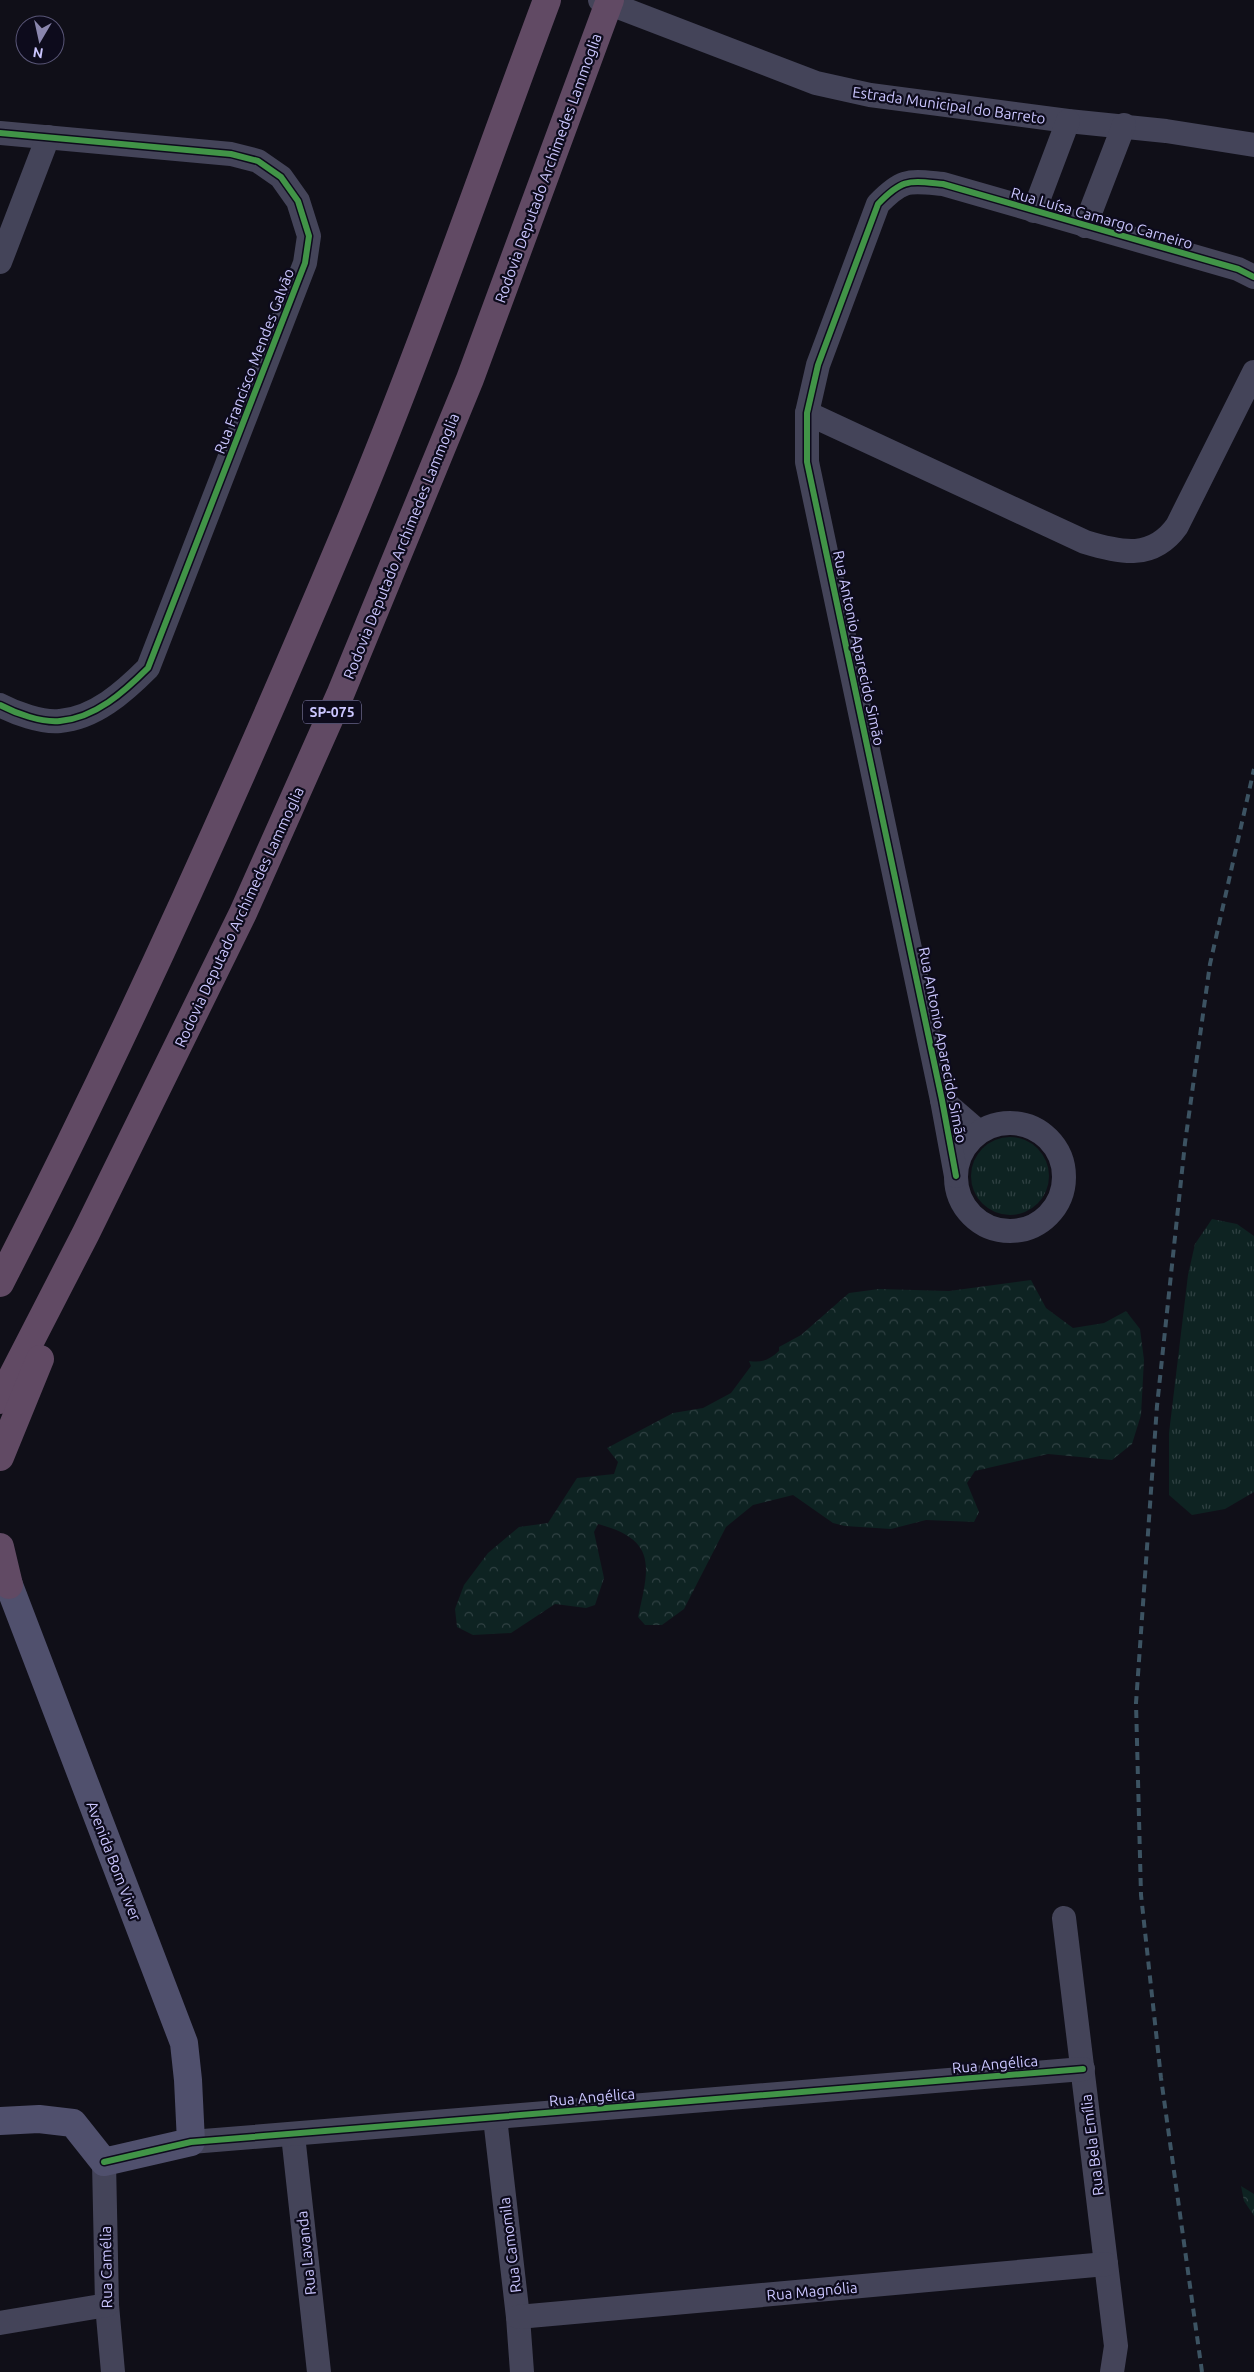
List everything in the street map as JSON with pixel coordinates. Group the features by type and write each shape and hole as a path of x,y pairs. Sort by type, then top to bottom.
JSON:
{"highway":[{"path":"0,1283 124,1031 197,874 344,536 407,374 547,0"},
{"name":"Rodovia Deputado Archimedes Lammoglia","path":"0,1400 86,1233 243,913 340,695 470,379 610,0"},
{"path":"0,1457 4,1441 62,1308 86,1233"},
{"path":"0,1547 4,1582"}],"street":[{"name":"Estrada Municipal do Barreto","path":"600,0 816,83 870,95 1068,121 1124,125 1254,145"},
{"path":"1034,212 1068,121"},
{"path":"1085,226 1124,125"},
{"name":"Rua Francisco Mendes Galvão","path":"0,133 231,154 258,161 281,177 298,200 309,236 305,263 148,668 127,688 96,711 59,722 18,714 0,705"},
{"path":"0,262 48,137"},
{"name":"Rua Antonio Aparecido Simão","path":"943,184 910,181 893,188 878,204 818,365 807,413 807,462 942,1100 958,1193 966,1208 978,1221 994,1228 1010,1231 1028,1228 1044,1220 1056,1206 1063,1189 1064,1170 1059,1153 1048,1138 1033,1128 1015,1123 996,1124 980,1132 967,1144 959,1159 956,1176"},
{"name":"Rua Luísa Camargo Carneiro","path":"943,184 1034,212 1238,269 1254,278"},
{"path":"807,413 1085,542 1111,550 1138,550 1155,547 1167,540 1177,526 1254,372"},
{"path":"942,1100 980,1132"},
{"name":"Avenida Bom Viver","path":"4,1582 184,2043 191,2142"},
{"name":"Rua Bela Emília","path":"1064,1918 1116,2346 1112,2372"},
{"name":"Rua Angélica","path":"104,2162 191,2142 1083,2069"},
{"name":"Rua Camomila","path":"495,2118 518,2317 522,2372"},
{"path":"0,2121 39,2119 73,2123 104,2162"},
{"name":"Rua Lavanda","path":"293,2135 319,2372"},
{"name":"Rua Camélia","path":"104,2162 107,2305 112,2372"},
{"name":"Rua Magnólia","path":"518,2317 1106,2264"},
{"path":"0,2323 107,2305"}],"green space":[{"path":"1010,1137 1025,1140 1038,1148 1046,1161 1049,1176 1046,1191 1038,1204 1025,1212 1010,1215 995,1212 982,1204 974,1191 971,1176 974,1161 982,1148 995,1140"},
{"path":"1212,1219 1237,1224 1254,1236 1254,1492 1225,1509 1192,1515 1169,1495 1169,1433 1188,1275 1195,1244"},
{"path":"1031,1280 1046,1308 1073,1328 1104,1323 1126,1311 1140,1329 1144,1360 1141,1415 1132,1444 1112,1460 1048,1454 975,1471 967,1483 979,1512 974,1522 926,1520 891,1529 845,1526 833,1523 793,1495 753,1505 726,1527 684,1609 662,1625 645,1625 638,1617 646,1570 645,1558 640,1547 631,1538 598,1524 594,1532 604,1578 595,1605 586,1608 555,1604 511,1633 473,1635 457,1627 455,1609 464,1585 488,1553 519,1527 548,1523 577,1478 614,1474 618,1462 607,1448 673,1413 703,1408 731,1393 751,1366 749,1361 758,1362 772,1357 779,1351 779,1347 801,1335 849,1293 879,1289 949,1291"},
{"path":"1241,2186 1254,2194 1254,2216 1244,2201"}],"railway":[{"path":"1202,2372 1161,2078 1141,1895 1136,1703 1157,1406 1185,1143 1210,964 1254,769"}],"cycle path":[{"path":"0,133 231,154 258,161 281,177 298,201 309,236 305,263 148,668 119,695 97,709 73,719 60,721 37,719 0,705"},
{"path":"956,1176 942,1100 807,462 807,413 818,365 878,204 894,189 907,183 943,184 1238,269 1254,277"},
{"path":"104,2162 191,2142 1083,2069"}]}
